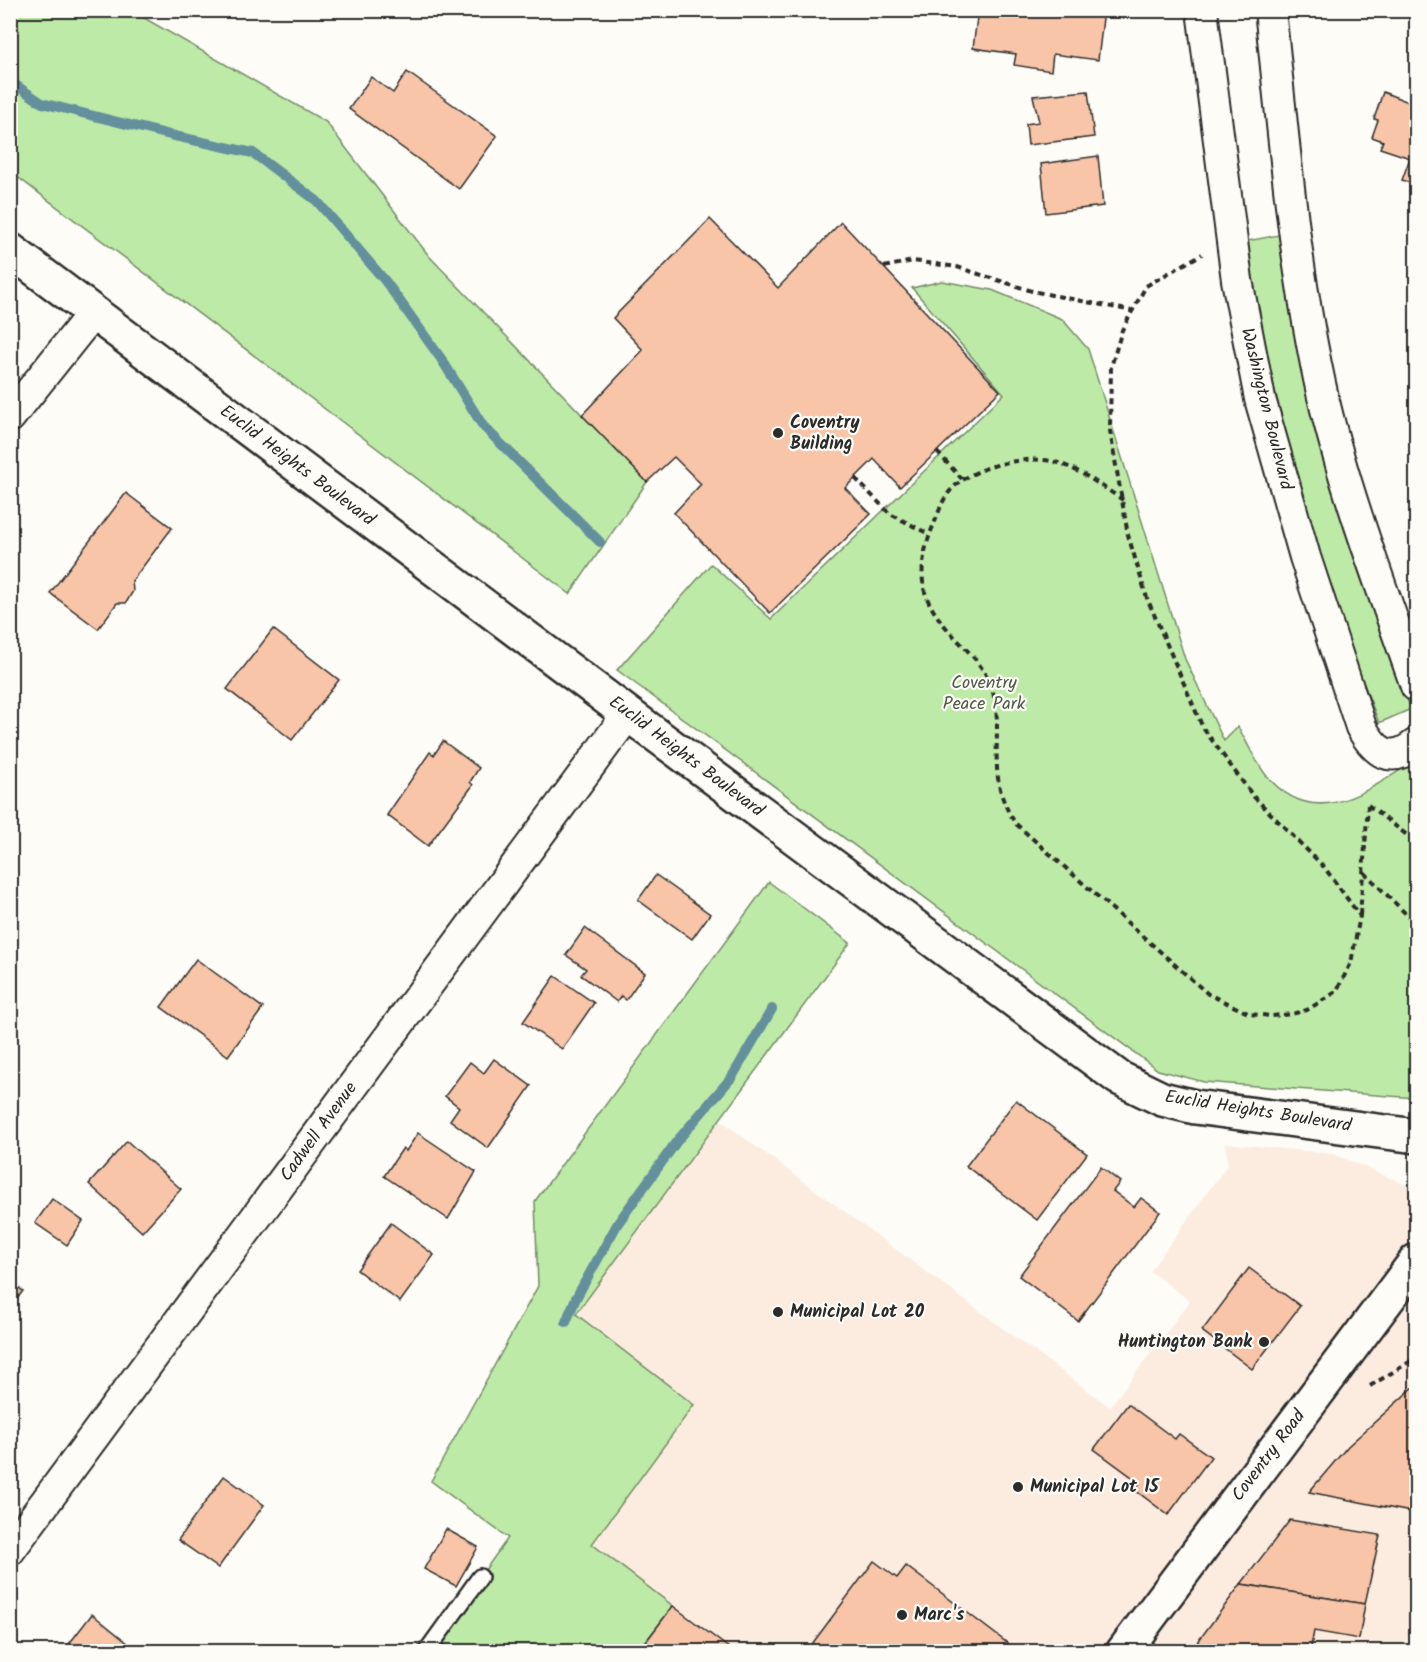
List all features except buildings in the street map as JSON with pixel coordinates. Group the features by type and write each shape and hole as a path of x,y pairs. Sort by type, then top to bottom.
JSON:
{"street":[{"name":"Washington Boulevard","path":"1202,10 1242,310 1260,399 1305,557 1361,727 1371,744 1393,756 1407,752 1416,744"},
{"path":"1270,10 1306,307 1324,398 1369,552 1416,686"},
{"name":"Euclid Heights Boulevard","path":"10,250 628,714 1119,1078 1162,1099 1195,1107 1416,1136"},
{"path":"10,417 93,312"},
{"name":"Cadwell Avenue","path":"10,1550 628,714"},
{"name":"Coventry Road","path":"1123,1652 1416,1261"}],"lane":[{"path":"426,1652 480,1577"}],"path":[{"path":"1205,252 1146,286 1122,330 1111,367 1110,431 1128,535 1147,598 1203,728 1253,796 1323,867 1360,916"},
{"path":"884,267 913,261 957,267 1032,291 1132,311"},
{"path":"937,452 962,479"},
{"path":"1123,500 1081,474 1049,461 992,465 962,479 947,495 925,544 925,593 940,622 989,682 995,718 996,759 1001,798 1016,824 1209,994 1250,1014 1272,1016 1307,1010 1335,992 1351,963 1360,916 1368,805 1416,842"},
{"path":"855,478 890,514 929,534"},
{"path":"1363,871 1416,924"},
{"path":"1371,1386 1416,1358"}],"shaded area":[{"path":"720,1120 1110,1407 1190,1301 1150,1271 1228,1164 1225,1143 1334,1154 1416,1189 1416,1594 1405,1651 638,1651 673,1606 591,1544 694,1405 576,1315"}],"green space":[{"path":"10,11 132,11 326,122 429,256 647,482 570,594 11,172"},
{"path":"1284,234 1384,635 1411,709 1379,723 1335,605 1316,546 1283,425 1257,303 1247,241"},
{"name":"Coventry Peace Park","path":"942,281 992,290 1062,319 1088,349 1185,659 1224,741 1238,727 1262,770 1284,792 1303,801 1322,804 1341,801 1360,794 1416,760 1416,1098 1204,1082 1158,1070 617,670 711,564 771,619 1004,394 912,288"},
{"path":"769,882 850,943 576,1314 694,1405 592,1544 673,1606 638,1651 426,1652 508,1538 431,1481 538,1286 535,1201"}],"waterway":[{"path":"10,81 42,103 253,153 317,201 386,282 442,360 483,426 600,542"},
{"path":"566,1322 576,1298 618,1223 677,1141 732,1077 772,1009"}],"place":[{"name":"Coventry Building","path":"778,433"},
{"name":"Municipal Lot 20","path":"778,1312"},
{"name":"Huntington Bank","path":"1264,1342"},
{"name":"Municipal Lot 15","path":"1018,1487"},
{"name":"Marc's","path":"902,1615"}]}
